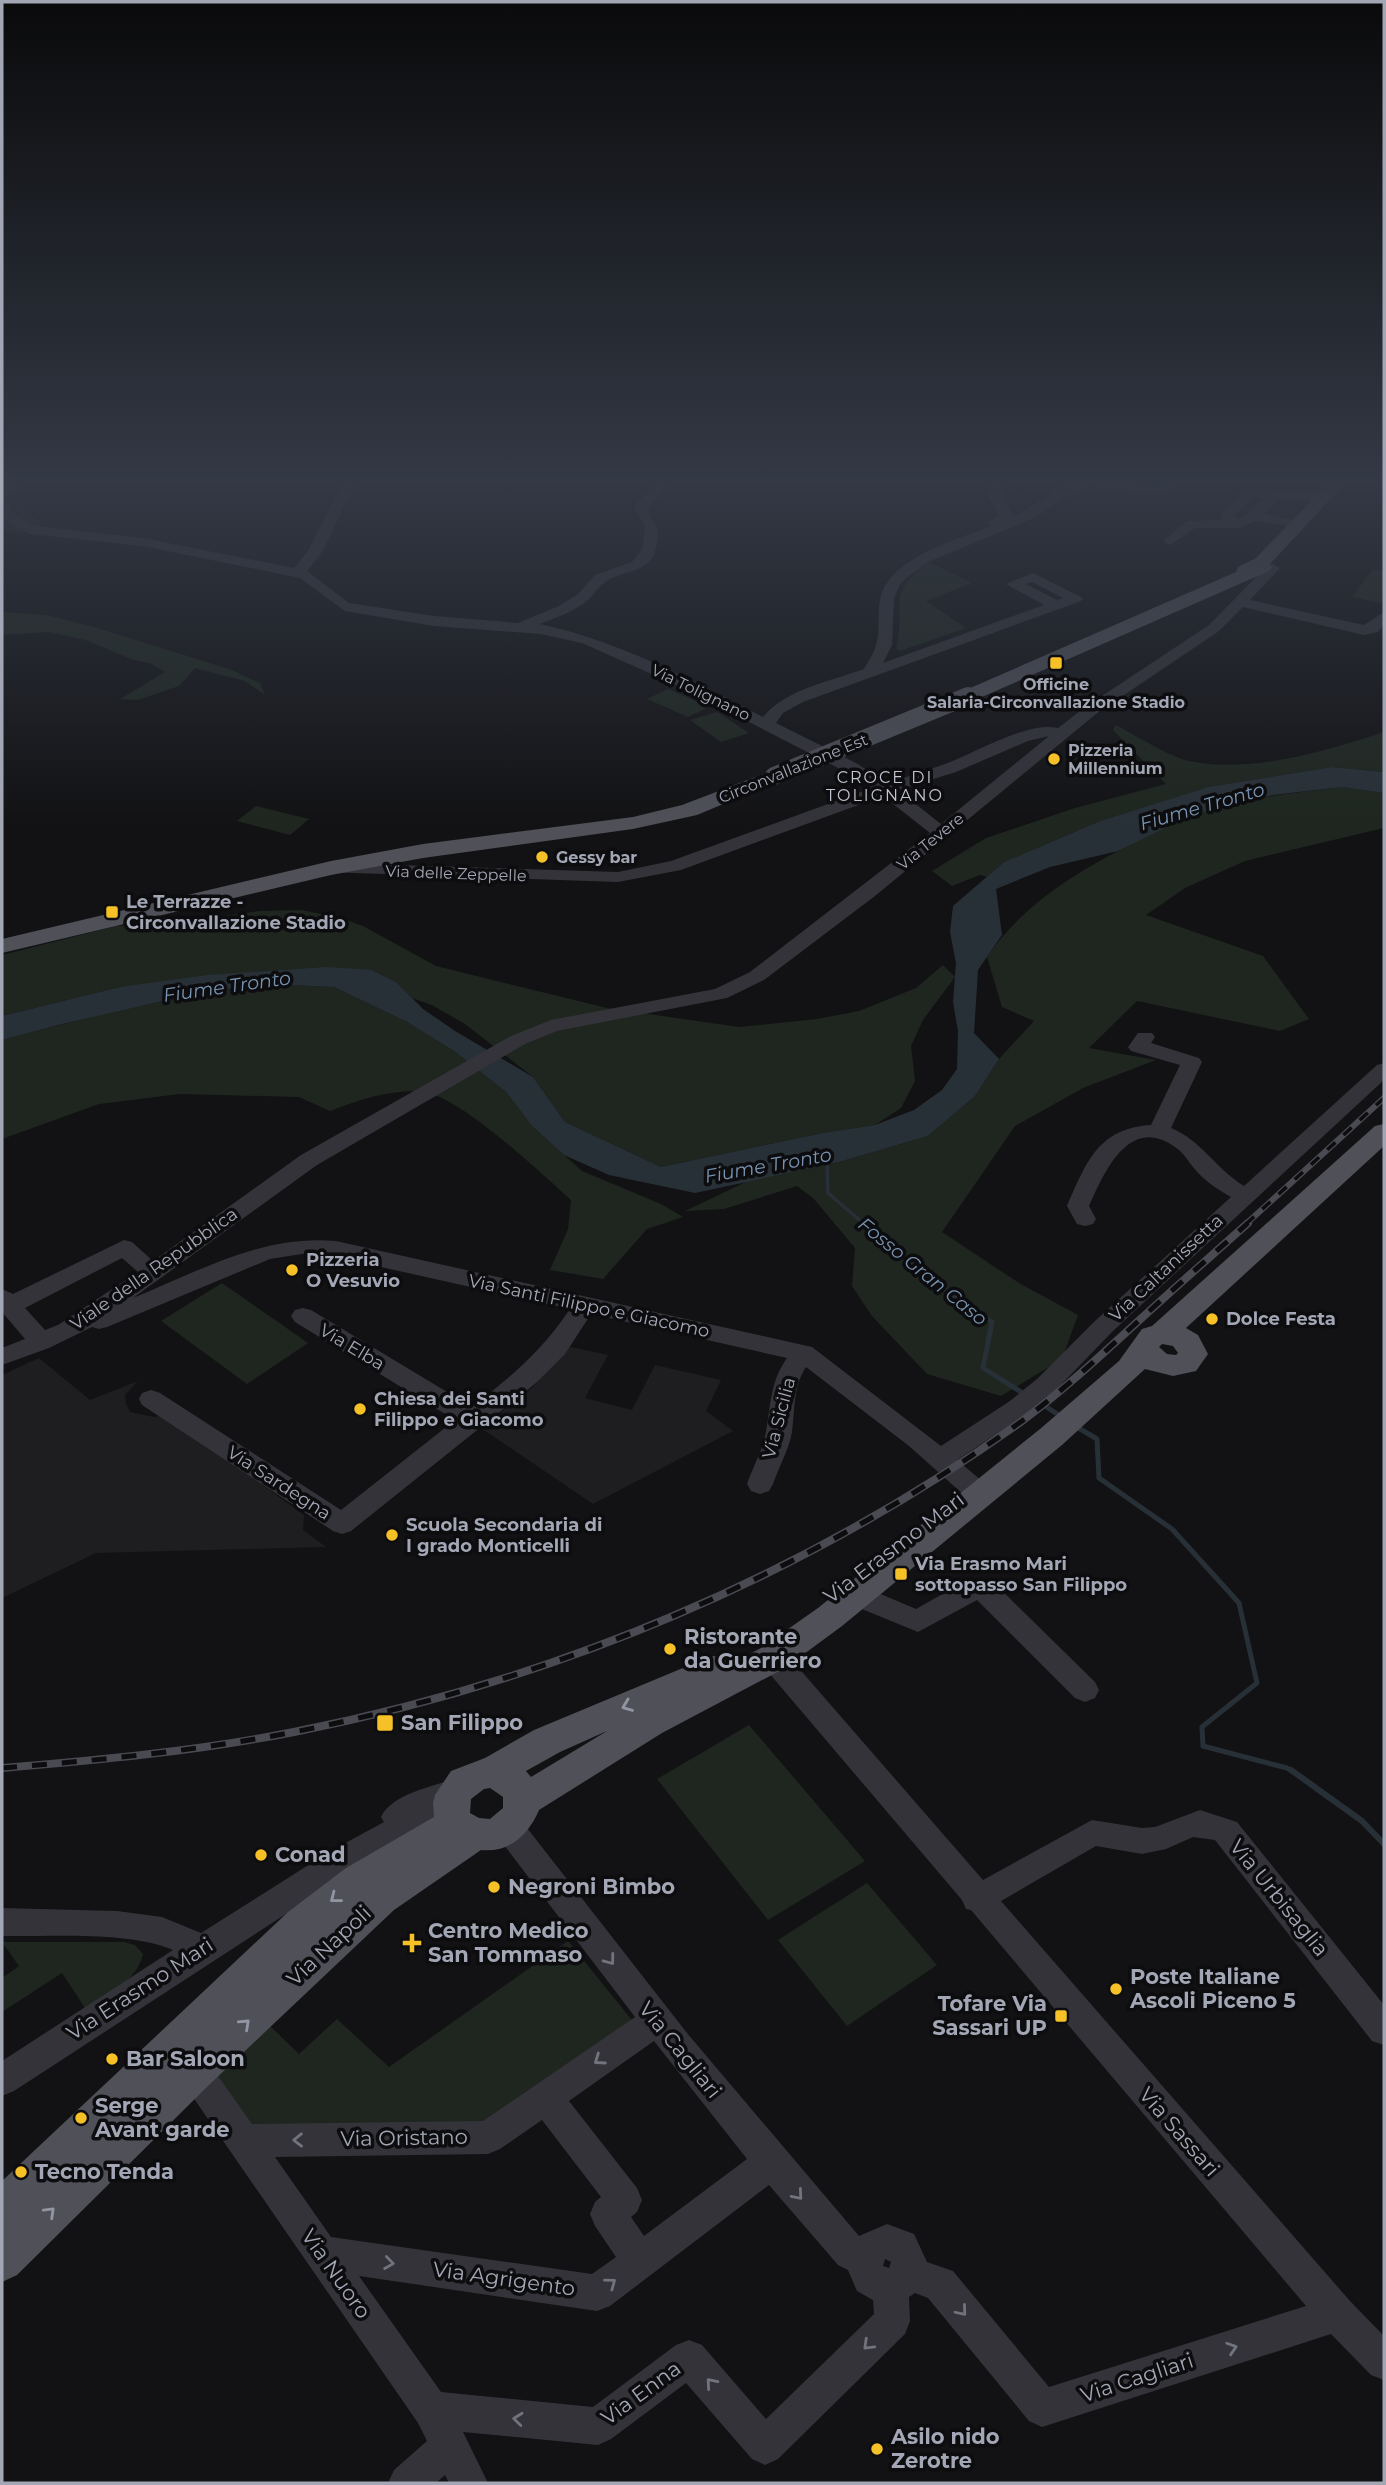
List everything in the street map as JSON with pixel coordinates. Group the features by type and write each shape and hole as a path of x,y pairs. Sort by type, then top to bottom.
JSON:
{"main road":[{"name":"Circonvallazione Est","path":"331,868 423,851 632,823 690,810 968,695 1192,596"},
{"name":"Via delle Zeppelle","path":"2,946 331,868"},
{"name":"Via Erasmo Mari","path":"478,1815 521,1789 512,1780 492,1772 547,1741 608,1713 684,1684 762,1647 1051,1437 1157,1344 1224,1276 1384,1132"},
{"name":"Via Erasmo Mari","path":"478,1815 773,1658 921,1545 986,1483"},
{"name":"Via Napoli","path":"2,2260 184,2057 291,1912 359,1880 478,1815"},
{"name":"Via Napoli","path":"2,2210 478,1815"}],"street":[{"name":"Via Tolignano","path":"328,596 345,607 434,621 541,629 587,640 630,657 850,767 885,789 940,832"},
{"path":"518,628 564,609 584,596"},
{"path":"871,671 884,645 889,596"},
{"name":"Via Tevere","path":"551,1026 698,999 739,986 838,915 1111,695 1214,628 1244,596"},
{"path":"1239,602 1364,630 1373,629 1384,616"},
{"path":"766,724 777,710 797,699 1056,605"},
{"name":"Via delle Zeppelle","path":"331,868 618,877 675,866 950,768 1037,733 1061,734"},
{"name":"Viale della Repubblica","path":"2,1357 76,1326 298,1167 499,1050 551,1026"},
{"path":"1145,1037 1138,1047 1192,1062 1158,1131"},
{"name":"Via Caltanissetta","path":"941,1458 1046,1385 1104,1326 1384,1069"},
{"path":"1085,1219 1078,1206 1098,1163 1109,1148 1124,1136 1141,1130 1158,1131 1184,1143 1225,1185 1245,1196"},
{"path":"41,1342 6,1301 124,1247 147,1276 147,1289 168,1294"},
{"name":"Via Santi Filippo e Giacomo","path":"76,1326 94,1324 168,1294 245,1258 286,1247 336,1249 803,1353 941,1458 986,1483"},
{"name":"Via Sardegna","path":"151,1399 342,1524 527,1377 556,1348 585,1305"},
{"name":"Via Elba","path":"303,1316 474,1420"},
{"name":"Via Sicilia","path":"760,1484 779,1432 779,1416 789,1373 803,1353"},
{"path":"857,1595 918,1621 971,1589 985,1591 1085,1690"},
{"name":"Via Sassari","path":"773,1658 977,1899 1337,2314 1384,2362"},
{"name":"Via Erasmo Mari","path":"2,2080 202,1948 291,1912 351,1856 424,1819 478,1815"},
{"name":"Via Cagliari","path":"478,1815 656,2021 770,2163 850,2253 865,2258 874,2245 889,2241 903,2249 909,2265 899,2280 940,2284 1042,2408 1337,2314"},
{"name":"Via Urbisaglia","path":"1109,1833 1138,1842 1158,1840 1196,1822 1208,1822 1226,1831 1384,2030"},
{"path":"977,1899 1092,1833 1109,1833"},
{"path":"2,1922 117,1925 162,1931 202,1948"},
{"name":"Via Oristano","path":"243,2141 488,2137 656,2021"},
{"name":"Via Nuoro","path":"184,2057 431,2410 469,2483"},
{"path":"545,2097 625,2200 607,2214 640,2260"},
{"name":"Via Agrigento","path":"321,2253 597,2293 770,2163"},
{"name":"Via Enna","path":"431,2410 598,2427 689,2358 765,2446 892,2321 899,2280"},
{"path":"407,2483 450,2446"}],"shaded area":[{"path":"901,596 939,596 926,601 966,628 900,651 896,649"},
{"path":"1383,596 1383,603 1352,597"},
{"path":"2,612 46,615 94,627 232,670 260,683 265,695 245,681 195,668 179,686 138,700 120,699 165,672 152,664 131,659 86,640 49,632 2,635"},
{"path":"668,689 709,707 688,717 647,699"},
{"path":"717,712 749,733 721,742 690,720"},
{"path":"1116,725 1172,755 1189,761 1237,765 1313,753 1384,732 1384,772 1332,767 1208,787 1100,821 1004,862 987,877 980,875 952,886 932,871 986,838 1075,808 1166,784 1113,730"},
{"path":"1342,787 1384,793 1384,828 1245,861 1185,888 1146,915 1263,956 1309,1019 1280,1031 1137,1001 1089,1048 1156,1060 1083,1088 1015,1126 942,1232 1019,1283 1078,1315 1062,1359 1001,1396 927,1374 872,1316 852,1286 855,1248 814,1199 797,1186 724,1209 685,1211 748,1181 839,1162 928,1136 975,1096 999,1059 1034,1021 1002,1007 987,957 1021,918 1061,885 1129,846 1195,814 1250,800"},
{"path":"256,806 309,819 290,835 237,821"},
{"path":"301,910 341,918 363,926 436,966 607,1008 739,1027 817,1019 859,1011 916,988 943,965 955,977 923,1020 911,1046 915,1081 901,1108 875,1125 822,1133 661,1167 565,1122 533,1077 465,1024 432,1005 412,998 396,982 372,970 120,987 2,1016 2,955 116,926 191,921 259,911"},
{"path":"267,984 334,987 407,1022 454,1051 506,1092 532,1126 582,1171 661,1204 683,1217 647,1229 603,1279 550,1270 568,1229 571,1200 476,1119 435,1095 419,1091 396,1092 330,1111 299,1097 180,1094 99,1104 2,1139 2,1040 133,1008"},
{"path":"222,1283 308,1343 247,1384 161,1321"},
{"path":"566,1346 608,1355 585,1398 632,1410 655,1365 721,1380 706,1411 733,1431 593,1504 481,1428 533,1387"},
{"path":"39,1358 90,1400 138,1381 125,1395 130,1412 154,1417 166,1415 304,1515 303,1530 326,1547 96,1553 2,1598 2,1375"},
{"path":"749,1725 865,1861 768,1920 657,1779"},
{"path":"867,1883 937,1965 847,2026 778,1940"},
{"path":"568,1941 635,2024 496,2126 247,2131 210,2080 268,2024 299,2054 337,2019 389,2067"},
{"path":"2,1942 124,1942 135,1945 143,1954 128,1980 85,2008 62,1973 2,2012 2,1978 19,1966"}],"water":[{"name":"Fiume Tronto","path":"1332,767 1384,772 1384,793 1342,787 1273,795 1194,814 1118,851 1050,867 996,889 1002,935 978,970 974,1033 999,1059 975,1096 928,1136 839,1162 695,1193 609,1175 564,1155 532,1126 506,1092 454,1051 407,1022 334,987 267,984 194,994 2,1040 2,1016 120,987 208,975 327,967 372,970 396,982 423,1009 455,1031 533,1077 565,1122 661,1167 822,1133 875,1125 914,1110 942,1090 957,1069 958,1031 953,1002 956,963 950,932 953,906 1004,862 1100,821 1208,787"}],"waterway":[{"name":"Fosso Gran Caso","path":"827,1162 828,1193 864,1224"},
{"name":"Fosso Gran Caso","path":"862,1223 907,1262 992,1322 983,1368 1026,1395"},
{"name":"Fosso Gran Caso","path":"1037,1401 1062,1417"},
{"name":"Fosso Gran Caso","path":"1075,1426 1097,1439 1099,1478 1172,1529 1239,1603 1257,1683 1202,1727 1203,1746 1287,1768 1293,1772"},
{"name":"Fosso Gran Caso","path":"1291,1770 1362,1821 1384,1844"}],"railway":[{"path":"1246,1224 1384,1098"},
{"path":"2,1768 221,1745 392,1710 488,1683 582,1652 674,1616 765,1574 853,1528 939,1477 1022,1421 1079,1375 1248,1223"}],"place":[{"name":"Officine Salaria-Circonvallazione Stadio","path":"1056,663"},
{"name":"Pizzeria Millennium","path":"1054,759"},
{"name":"Gessy bar","path":"542,857"},
{"name":"Le Terrazze - Circonvallazione Stadio","path":"112,912"},
{"name":"Pizzeria O Vesuvio","path":"292,1270"},
{"name":"Dolce Festa","path":"1212,1319"},
{"name":"Chiesa dei Santi Filippo e Giacomo","path":"360,1409"},
{"name":"Scuola Secondaria di I grado Monticelli","path":"392,1535"},
{"name":"Via Erasmo Mari sottopasso San Filippo","path":"901,1574"},
{"name":"Ristorante da Guerriero","path":"670,1649"},
{"name":"San Filippo","path":"385,1723"},
{"name":"Conad","path":"261,1855"},
{"name":"Negroni Bimbo","path":"494,1887"},
{"name":"Centro Medico San Tommaso","path":"412,1943"},
{"name":"Poste Italiane Ascoli Piceno 5","path":"1116,1989"},
{"name":"Tofare Via Sassari UP","path":"1061,2016"},
{"name":"Bar Saloon","path":"112,2059"},
{"name":"Serge Avant garde","path":"81,2118"},
{"name":"Tecno Tenda","path":"21,2172"},
{"name":"Asilo nido Zerotre","path":"877,2449"}],"district":[{"name":"CROCE DI TOLIGNANO","path":"885,786"}]}
